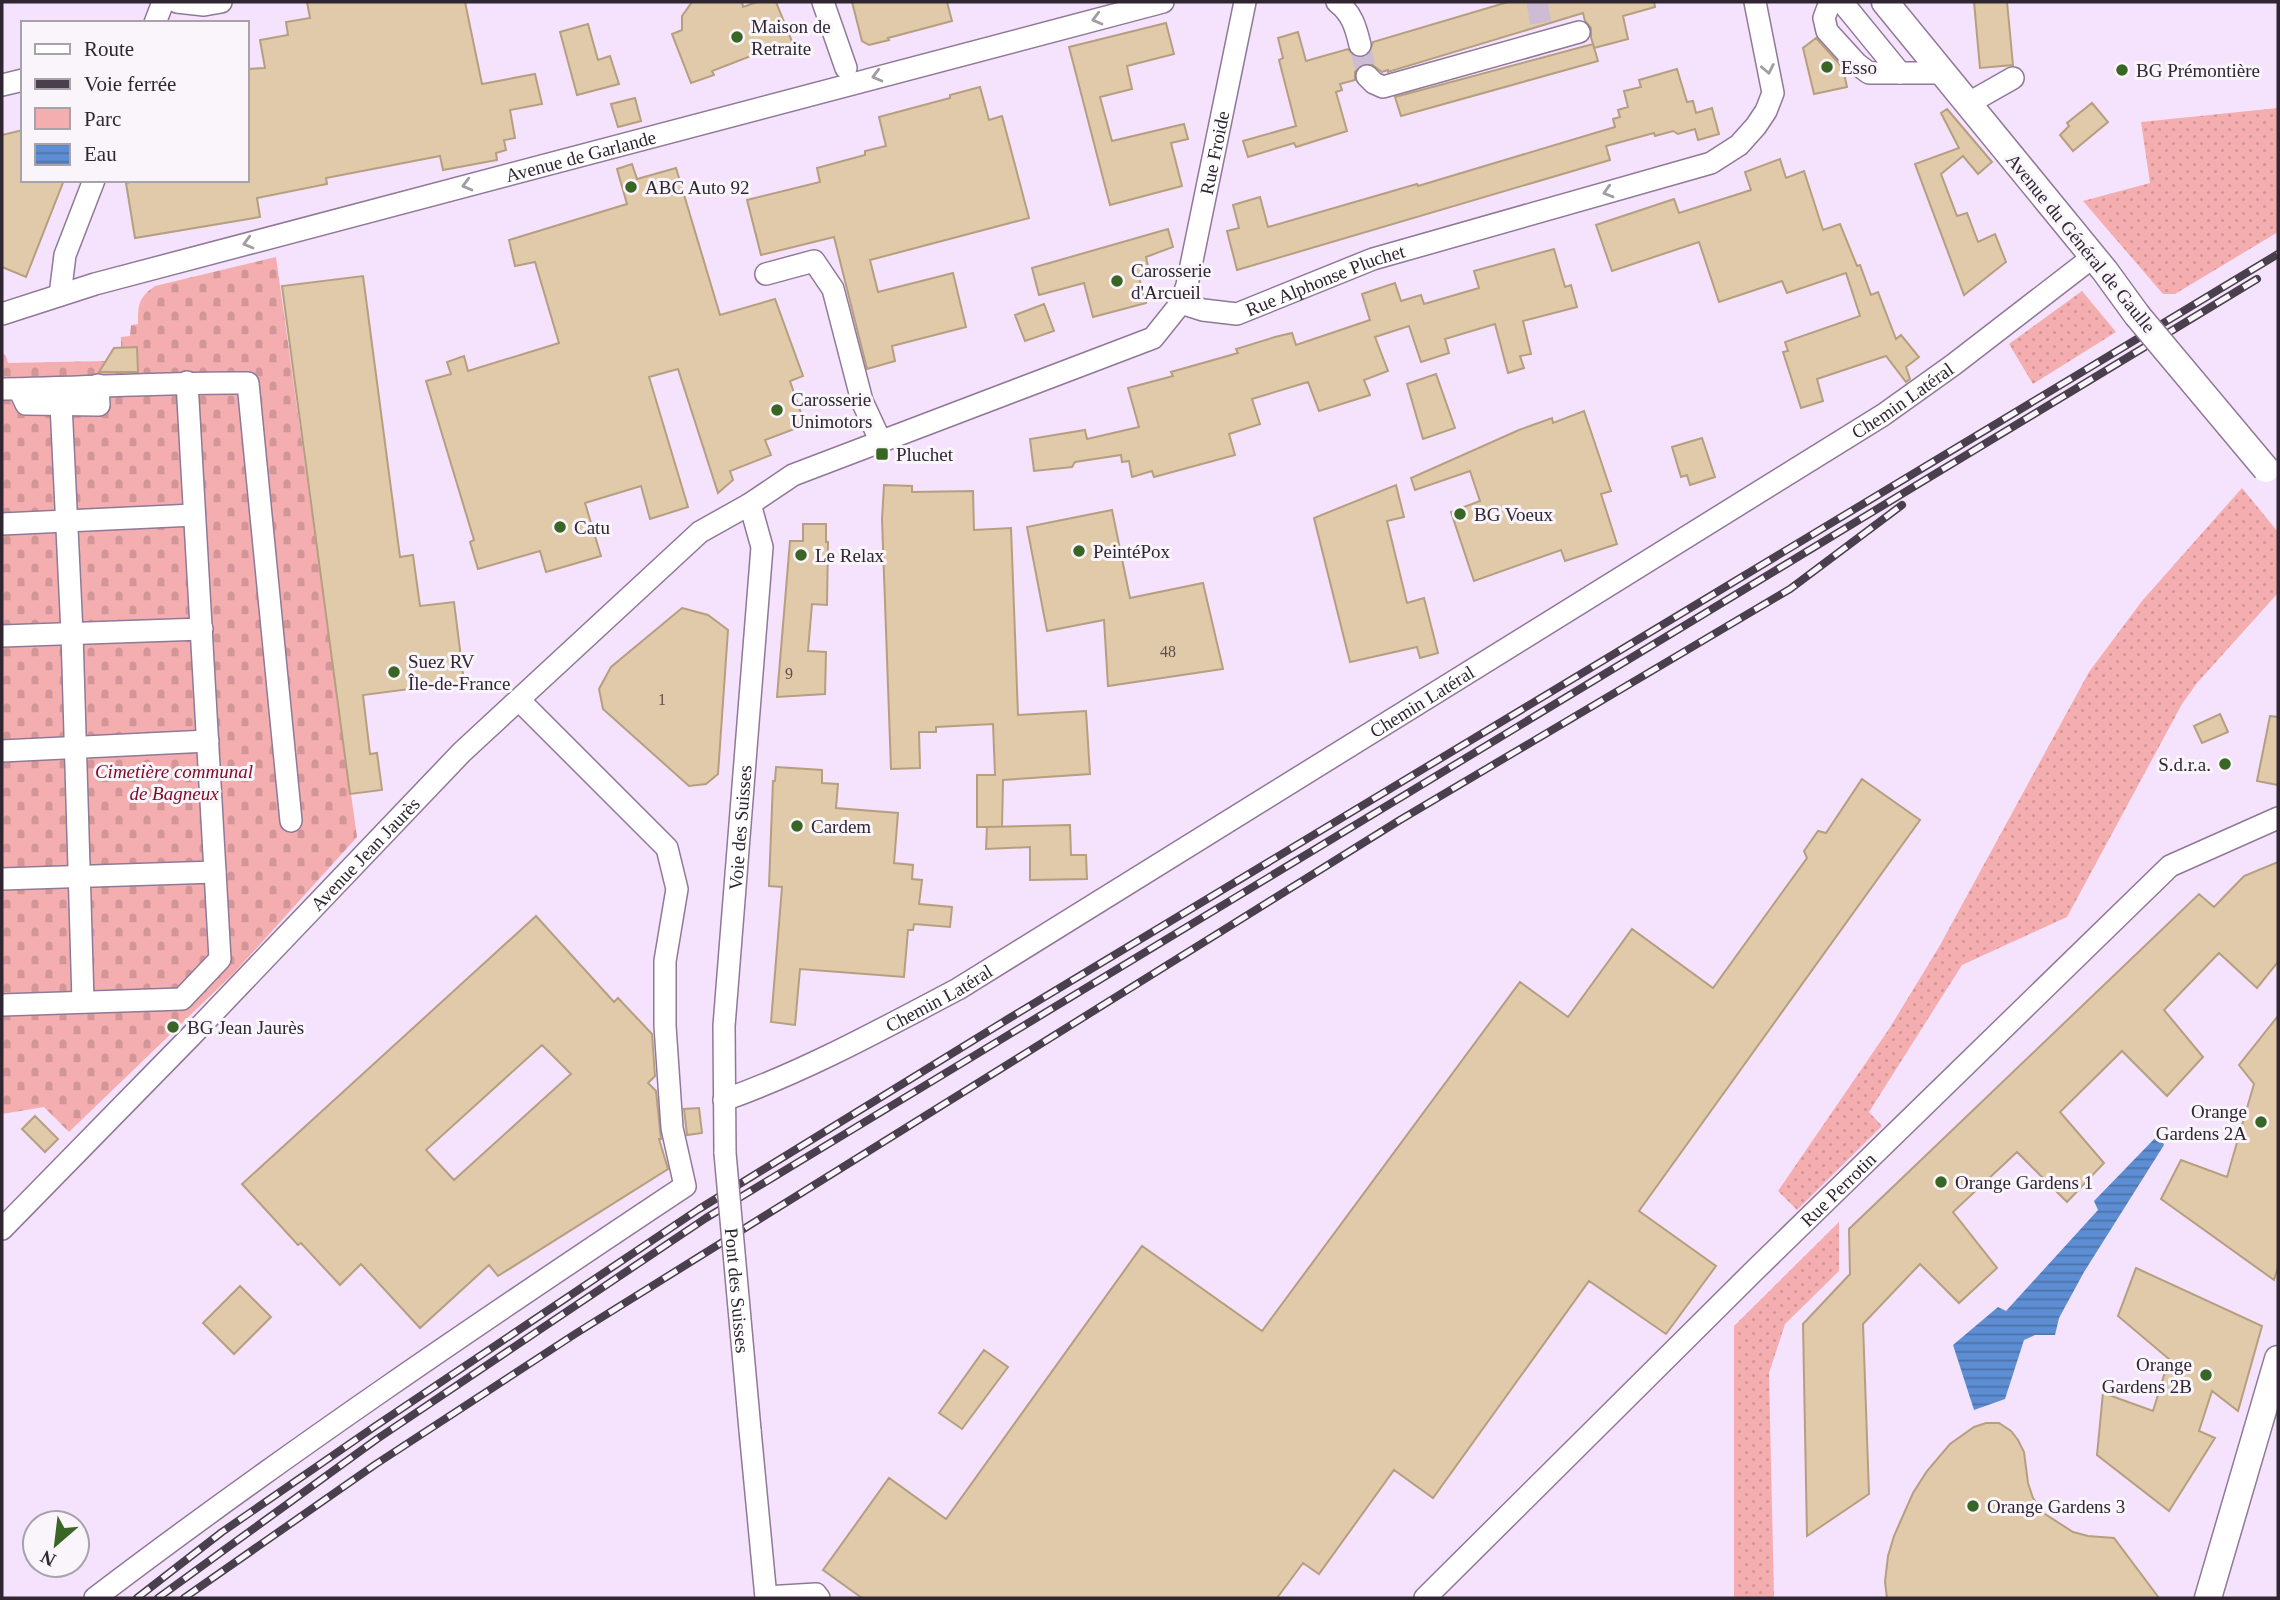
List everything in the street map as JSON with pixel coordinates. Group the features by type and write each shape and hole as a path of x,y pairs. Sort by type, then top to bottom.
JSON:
{"main road":[{"name":"Avenue du Général de Gaulle","path":"1885,2 2093,257 2137,315 2272,476"},
{"path":"2208,1598 2278,1359"}],"street":[{"path":"156,21 163,2"},
{"path":"177,2 204,5 221,2"},
{"path":"824,2 846,68"},
{"name":"Avenue de Garlande","path":"2,314 108,280 1163,2"},
{"name":"Rue Froide","path":"1181,303 1245,2"},
{"path":"1337,2 1355,23 1360,46"},
{"name":"Rue Alphonse Pluchet","path":"1181,303 1203,310 1237,314 1373,259 1711,163 1739,145 1756,126 1773,93 1755,2"},
{"path":"1830,2 1825,18 1828,31 1857,64 1869,73 1944,73"},
{"path":"1842,2 1900,73"},
{"path":"1367,76 1383,87 1543,33 1579,32"},
{"path":"1969,103 2013,78"},
{"path":"2,85 21,80"},
{"path":"60,295 65,255 93,182"},
{"name":"Chemin Latéral","path":"724,1100 754,1090 851,1045 970,982 1883,415 1953,365 2093,257"},
{"path":"766,274 814,261 833,289 862,401 881,442"},
{"path":"750,505 793,475 1153,338 1181,303"},
{"path":"2,1005 181,999 220,960 187,382"},
{"path":"10,389 26,404 60,397 99,404 98,385 248,383 290,821"},
{"path":"60,397 72,634 83,1001"},
{"name":"Voie des Suisses","path":"725,1153 724,1026 762,547 750,505"},
{"name":"Avenue Jean Jaurès","path":"2,1229 462,752 700,532 750,505"},
{"path":"2,524 194,516"},
{"path":"2,636 202,629"},
{"path":"94,1598 195,1522 428,1357 685,1186 672,1128 665,1026 665,961 677,889 667,848 519,700"},
{"path":"2,751 208,741"},
{"name":"Rue Perrotin","path":"1424,1598 2169,866 2278,818"},
{"path":"2,879 215,872"},
{"name":"Pont des Suisses","path":"725,1153 766,1598"},
{"path":"766,1598 816,1594 819,1598"}],"green space":[{"path":"2278,108 2278,232 2175,294 2163,294 2083,201 2150,183 2141,122"},
{"name":"Cimetière communal de Bagneux","path":"276,257 357,837 234,973 69,1132 44,1107 2,1114 2,352 8,363 108,361 111,350 121,347 121,337 130,336 131,325 138,324 140,302 155,286"},
{"path":"2082,291 2116,332 2033,384 2009,344"},
{"path":"2242,488 2278,532 2278,593 2197,683 2182,704 2067,917 1962,965 1869,1112 1882,1126 1797,1210 1778,1191 1889,1029 1939,947 2089,672 2142,601"},
{"path":"1839,1222 1839,1271 1785,1324 1769,1373 1774,1598 1734,1598 1734,1326"}],"water":[{"path":"2159,1134 2164,1145 2084,1272 2059,1318 2055,1335 2035,1335 2024,1340 2005,1399 1974,1410 1953,1345 1998,1307 2006,1311 2098,1210 2094,1201"}],"building":[{"path":"307,2 465,2 482,84 535,74 542,104 510,110 515,138 504,140 506,150 496,153 497,160 443,170 440,156 326,178 327,184 257,198 260,217 135,238 126,183 248,182 248,69 265,68 260,40 288,35 286,22 310,18"},
{"name":"Maison de Retraite","path":"692,2 742,2 743,7 757,2 776,2 793,44 770,53 769,49 712,71 714,75 691,83 672,34 682,30 682,16"},
{"path":"852,2 947,2 952,21 869,45 862,41"},
{"path":"1508,2 1654,2 1655,7 1623,16 1628,39 1594,48 1591,28 1583,13 1388,72 1382,72 1371,64 1363,64 1355,72 1355,80 1340,84 1342,90 1336,92 1347,131 1296,147 1294,143 1248,157 1243,141 1296,126 1279,60 1283,58 1278,38 1298,32 1306,61 1348,49 1356,57 1362,58 1369,54 1373,42"},
{"path":"1974,2 2007,2 2013,65 1980,68"},
{"path":"1166,23 1174,54 1127,66 1132,89 1100,97 1112,141 1184,124 1188,139 1171,143 1182,186 1110,205 1069,47"},
{"path":"588,24 598,60 610,56 619,84 577,95 560,32"},
{"name":"Esso","path":"1816,38 1846,71 1844,73 1847,87 1814,94 1803,48"},
{"path":"1593,44 1598,61 1401,116 1395,97"},
{"path":"1677,69 1687,102 1693,101 1696,113 1712,108 1719,134 1698,140 1695,129 1678,134 1673,131 1655,136 1654,133 1606,146 1610,160 1237,270 1227,231 1239,228 1233,205 1260,197 1268,227 1417,184 1418,186 1615,127 1613,119 1620,117 1618,110 1628,107 1624,91 1641,87 1639,80"},
{"path":"980,87 989,120 1002,116 1029,218 870,260 878,292 953,273 966,327 892,346 895,361 867,369 834,237 761,255 747,200 820,182 817,168 865,155 865,151 886,146 879,117"},
{"path":"635,98 641,121 618,127 611,104"},
{"path":"2092,103 2108,122 2073,151 2060,135 2069,126 2067,123"},
{"path":"1947,109 1992,162 1978,174 1963,156 1941,174 1957,216 1967,213 1978,242 1995,234 2006,262 1964,295 1915,164 1959,148 1941,113"},
{"path":"21,130 21,182 63,182 26,277 2,267 2,135"},
{"path":"1780,159 1786,178 1804,171 1823,230 1840,224 1871,295 1878,292 1896,339 1901,335 1919,357 1906,367 1910,379 1906,382 1886,356 1817,379 1823,401 1801,408 1783,352 1788,351 1785,342 1860,316 1846,273 1787,293 1782,281 1719,302 1699,242 1612,271 1596,225 1674,199 1679,213 1751,190 1745,172"},
{"path":"632,164 637,179 676,168 720,315 775,299 803,376 790,381 805,425 765,440 771,455 730,471 733,480 718,493 678,369 649,377 688,507 650,519 641,486 585,503 601,556 546,572 540,551 478,569 470,542 474,540 426,381 451,374 447,362 464,356 468,371 559,343 535,262 515,266 509,240 627,204 617,169"},
{"path":"1168,229 1173,247 1146,257 1149,271 1138,274 1146,303 1093,317 1084,283 1039,295 1032,268"},
{"path":"1554,249 1565,287 1571,285 1577,307 1523,321 1531,354 1520,356 1524,368 1508,373 1495,324 1445,339 1449,353 1421,362 1409,326 1375,337 1388,371 1364,380 1370,395 1319,411 1308,382 1252,399 1260,424 1229,434 1235,455 1154,477 1152,471 1132,477 1129,461 1122,462 1121,455 1075,462 1072,467 1034,471 1030,439 1085,430 1087,439 1139,427 1128,388 1173,376 1171,372 1238,353 1236,349 1275,337 1292,333 1296,345 1370,320 1362,294 1395,283 1401,301 1421,295 1424,304 1479,288 1474,271"},
{"path":"363,276 400,557 413,555 420,606 454,602 464,682 363,695 370,754 377,753 382,790 350,794 282,286"},
{"path":"1044,304 1054,331 1025,341 1015,315"},
{"path":"137,347 138,372 99,372 114,348"},
{"path":"1436,374 1455,428 1423,439 1407,384"},
{"path":"1584,411 1611,491 1601,494 1617,544 1565,561 1561,550 1474,581 1451,512 1480,501 1470,471 1415,490 1411,478 1519,430 1552,418 1553,423"},
{"path":"1702,438 1715,477 1690,485 1687,475 1681,477 1672,447"},
{"path":"884,485 912,486 912,492 973,491 974,530 1011,528 1018,715 1086,711 1090,774 1003,780 1002,827 977,827 977,775 995,775 993,724 936,727 936,732 919,732 920,768 891,769 882,519"},
{"path":"1396,485 1404,517 1387,521 1407,603 1424,598 1438,653 1420,658 1417,647 1350,662 1314,518"},
{"path":"1112,510 1130,598 1203,583 1223,669 1108,686 1104,620 1047,631 1027,527"},
{"path":"803,524 826,524 827,605 812,604 808,651 826,652 825,694 777,697 790,541 803,541"},
{"path":"682,608 708,615 728,630 718,774 706,784 689,786 603,709 599,689 611,667"},
{"path":"2220,714 2228,732 2202,743 2194,726"},
{"path":"2270,716 2278,717 2278,785 2257,781"},
{"path":"776,767 822,770 822,783 838,784 836,808 898,813 894,863 913,865 912,879 922,880 919,904 952,907 950,927 914,924 913,930 908,930 904,977 800,969 795,1025 771,1022 782,887 769,886 773,781"},
{"path":"1862,779 1920,820 1639,1211 1716,1266 1666,1334 1589,1281 1433,1498 1394,1470 1319,1574 1303,1563 1277,1598 862,1598 823,1570 889,1478 946,1519 1142,1246 1262,1331 1520,982 1568,1017 1632,929 1713,988 1807,858 1804,851 1818,831 1826,833"},
{"path":"1070,825 1071,855 1086,855 1087,879 1030,880 1030,847 986,849 987,827"},
{"name":"Orange Gardens 1","path":"2278,862 2278,962 2257,988 2219,953 2164,1010 2203,1057 2167,1096 2122,1051 2060,1112 2104,1163 2067,1202 2017,1152 1953,1212 1997,1268 1959,1303 1920,1264 1863,1324 1869,1494 1807,1536 1803,1324 1850,1274 1849,1229 2199,894 2214,907 2244,876"},
{"path":"536,916 614,1002 618,998 652,1034 655,1076 648,1083 656,1091 659,1139 668,1169 498,1276 489,1265 420,1328 361,1264 340,1285 301,1243 298,1245 242,1184","holes":["542,1045 571,1074 454,1180 426,1150"]},
{"name":"Orange Gardens 2A","path":"2278,1016 2278,1267 2274,1280 2161,1199 2181,1160 2227,1177 2254,1084 2239,1065"},
{"path":"699,1108 702,1133 687,1135 684,1109"},
{"path":"35,1116 58,1139 45,1152 22,1129"},
{"name":"Orange Gardens 2B","path":"2136,1268 2262,1326 2238,1411 2212,1391 2199,1431 2215,1438 2169,1511 2097,1455 2103,1393 2153,1411 2169,1359 2118,1316"},
{"path":"240,1286 271,1317 234,1354 203,1323"},
{"path":"984,1350 1008,1367 962,1429 939,1413"},
{"name":"Orange Gardens 3","path":"1999,1423 2018,1440 2024,1452 2033,1498 2045,1514 2073,1532 2114,1538 2159,1598 1887,1598 1885,1582 1888,1556 1913,1493 1950,1444 1974,1427"}],"tunnel":[{"path":"1537,2 1541,25"},
{"path":"1360,45 1367,76"}],"railway":[{"path":"137,1598 222,1532 699,1209 1008,1019 2278,254"},
{"path":"158,1598 377,1439 706,1218 2257,279"},
{"path":"184,1598 376,1464 575,1334 1400,820 1790,589 1902,505"}],"place":[{"name":"Maison de Retraite","path":"737,37"},
{"name":"Esso","path":"1827,67"},
{"name":"BG Prémontière","path":"2122,70"},
{"name":"ABC Auto 92","path":"631,187"},
{"name":"Carosserie d'Arcueil","path":"1117,281"},
{"name":"Carosserie Unimotors","path":"777,410"},
{"name":"Pluchet","path":"882,454"},
{"name":"BG Voeux","path":"1460,514"},
{"name":"Catu","path":"560,527"},
{"name":"PeintéPox","path":"1079,551"},
{"name":"Le Relax","path":"801,555"},
{"name":"Suez RV Île-de-France","path":"394,672"},
{"name":"S.d.r.a.","path":"2225,764"},
{"name":"Cardem","path":"797,826"},
{"name":"BG Jean Jaurès","path":"173,1027"},
{"name":"Orange Gardens 2A","path":"2261,1122"},
{"name":"Orange Gardens 1","path":"1941,1182"},
{"name":"Orange Gardens 2B","path":"2206,1375"},
{"name":"Orange Gardens 3","path":"1973,1506"}]}
